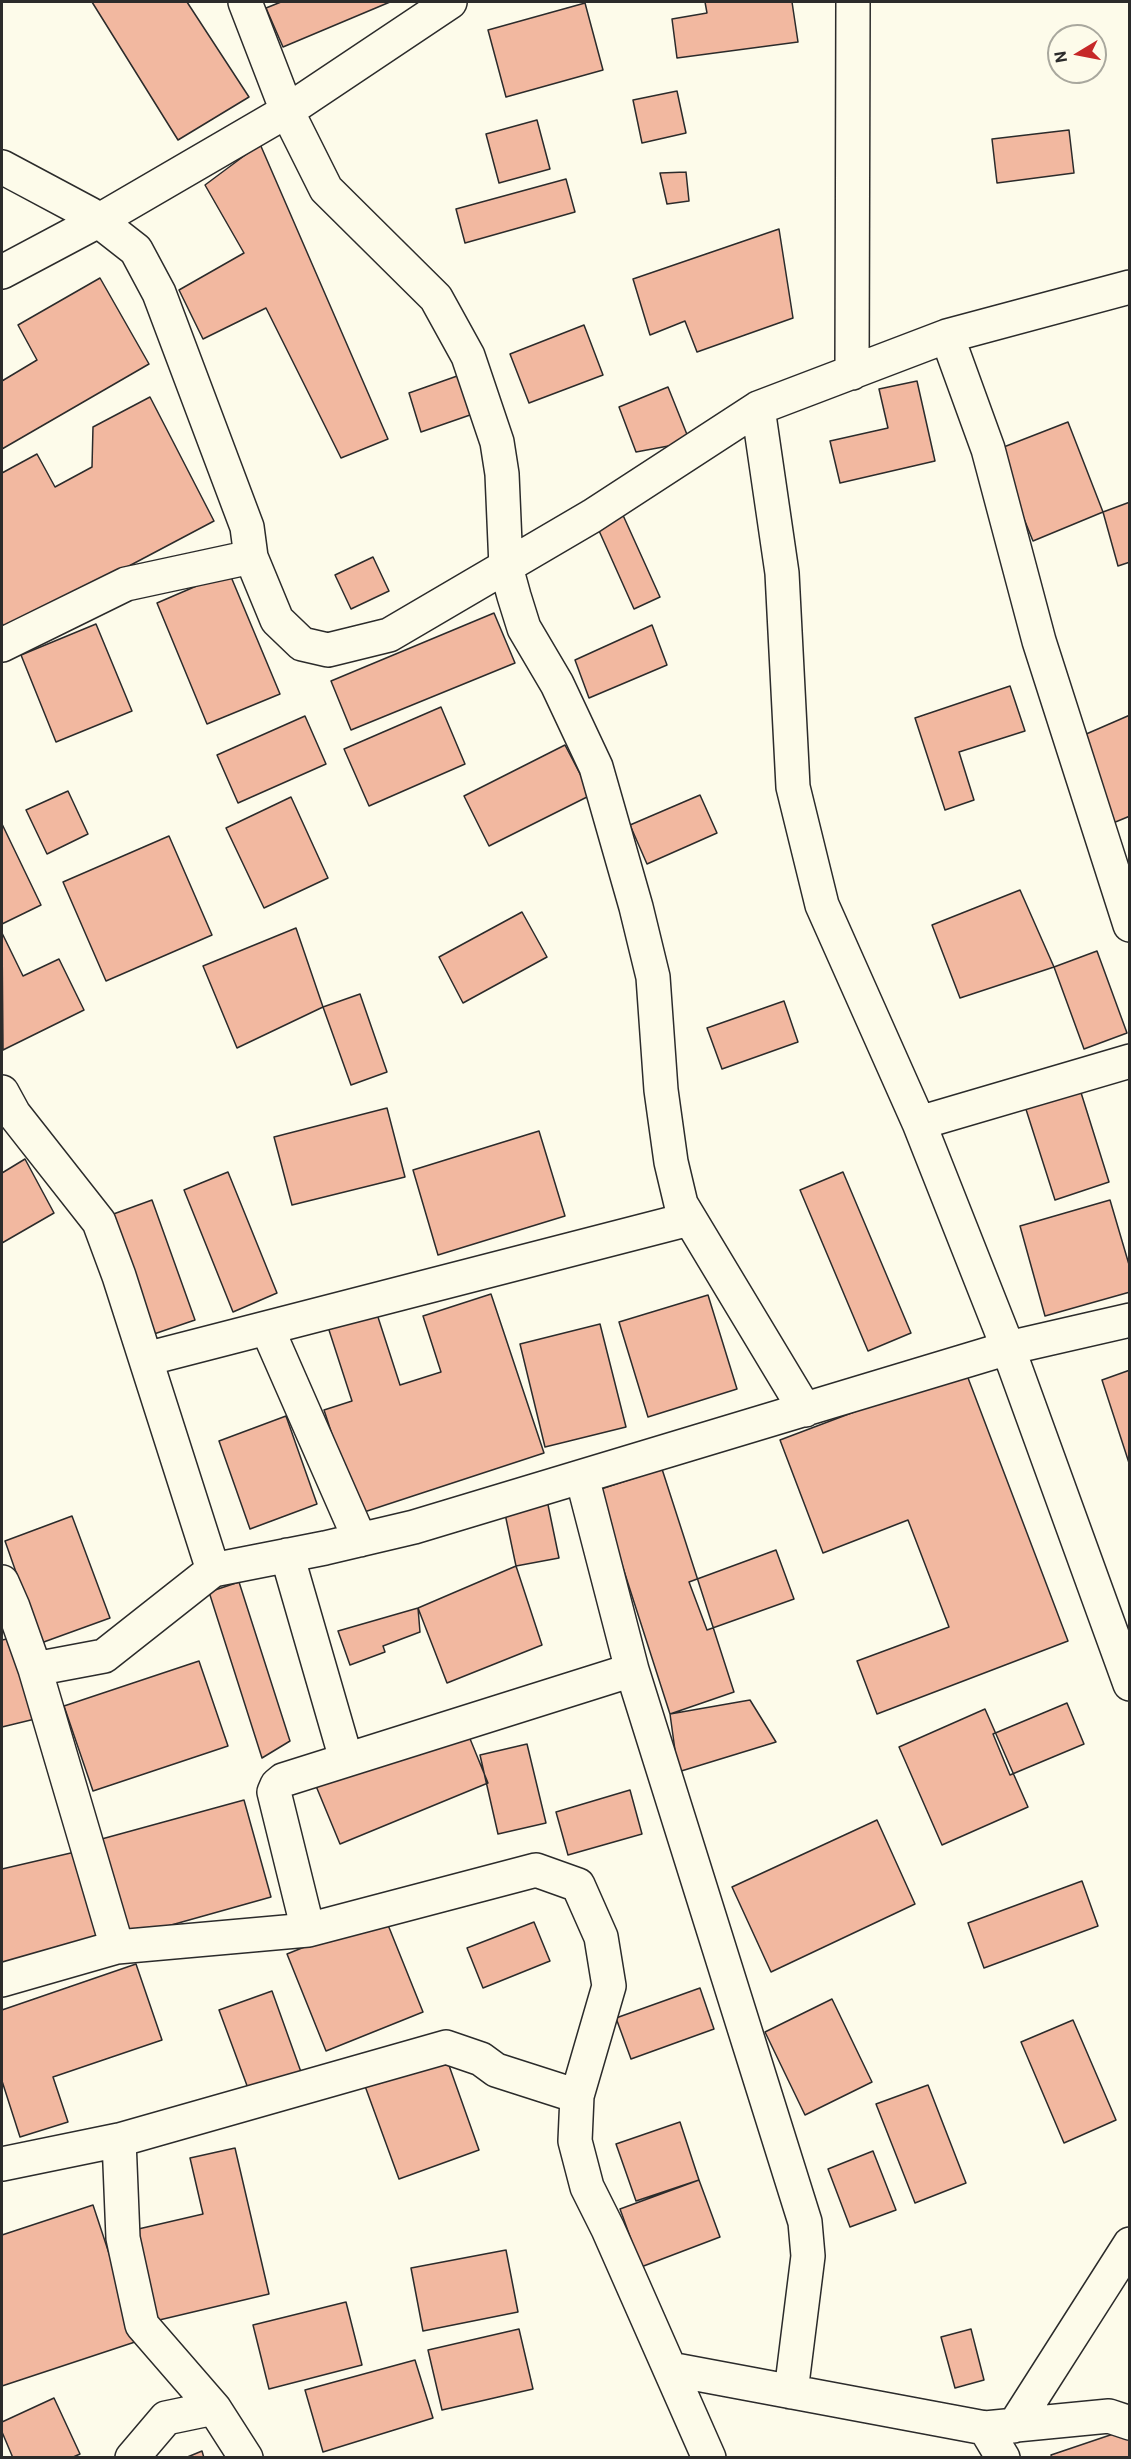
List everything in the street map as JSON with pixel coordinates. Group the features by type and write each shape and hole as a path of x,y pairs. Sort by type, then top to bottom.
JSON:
{"street":[{"path":"244,2 249,9 287,111 326,189 436,298 468,356 497,442 502,474 506,567 524,628 557,684 596,767 636,907 653,977 661,1090 670,1162 681,1204 805,1410"},
{"path":"2,272 98,221 287,111 450,2"},
{"path":"852,373 853,2"},
{"path":"2,167 90,214 136,250 159,293 247,527 251,557 277,620 302,644 328,650 389,635 592,516 758,408 946,336 1130,287"},
{"path":"946,336 988,449 1039,641 1130,925"},
{"path":"758,408 782,573 794,787 822,905 919,1123 1008,1348 1130,1684"},
{"path":"2,645 126,585 251,557"},
{"path":"919,1123 1130,1061"},
{"path":"2,1092 14,1114 99,1222 119,1276 213,1570"},
{"path":"146,1359 689,1218"},
{"path":"35,1668 104,1656 213,1570 414,1527 1008,1348 1130,1320"},
{"path":"267,1328 360,1540"},
{"path":"582,1477 632,1670 805,2222 808,2256 790,2391"},
{"path":"287,1555 346,1759"},
{"path":"5,1600 35,1668 117,1947"},
{"path":"308,1929 274,1792 283,1780 632,1670"},
{"path":"2,1980 117,1947 308,1929 536,1870 578,1885 601,1937 609,1986 578,2096 575,2141 587,2187 709,2457"},
{"path":"4,2166 119,2140 446,2047 481,2059 496,2070 578,2096"},
{"path":"119,2140 123,2238 142,2325 214,2408 246,2457"},
{"path":"1003,2457 1000,2427 1130,2244"},
{"path":"670,2369 1000,2427 1109,2416 1130,2423"},
{"path":"132,2457 166,2418 214,2408"}],"building":[{"path":"92,2 187,2 249,97 178,140"},
{"path":"281,2 390,2 283,47 266,8"},
{"path":"705,2 792,2 798,42 677,58 672,19 707,13"},
{"path":"585,3 603,70 506,97 488,30"},
{"path":"677,91 686,133 642,143 633,100"},
{"path":"537,120 550,169 499,183 486,134"},
{"path":"1069,130 1074,173 997,183 992,139"},
{"path":"260,144 388,439 341,458 266,308 203,339 179,290 244,253 205,185"},
{"path":"686,172 689,201 667,204 660,173"},
{"path":"566,179 575,212 465,243 456,209"},
{"path":"779,229 793,318 697,352 685,321 650,335 633,279"},
{"path":"100,278 149,364 2,449 2,381 37,360 18,325"},
{"path":"584,325 603,375 529,403 510,354"},
{"path":"460,375 473,414 421,432 409,393"},
{"path":"917,381 935,461 840,483 830,441 888,428 879,389"},
{"path":"668,387 690,442 636,452 619,407"},
{"path":"150,397 214,521 6,631 2,623 2,473 37,454 55,487 92,467 93,427"},
{"path":"1068,422 1103,512 1033,541 996,450"},
{"path":"1130,502 1130,562 1118,566 1103,512"},
{"path":"622,513 660,597 634,609 596,524"},
{"path":"373,557 389,591 351,609 335,575"},
{"path":"229,572 280,694 207,724 157,603"},
{"path":"494,613 515,663 351,730 331,681"},
{"path":"96,624 132,711 56,742 21,655"},
{"path":"652,625 667,665 589,698 575,660"},
{"path":"1010,686 1025,731 959,752 974,800 945,810 915,718"},
{"path":"441,707 465,764 369,806 344,749"},
{"path":"1130,715 1130,816 1113,823 1077,738"},
{"path":"305,716 326,764 238,803 217,755"},
{"path":"565,745 591,795 489,846 464,796"},
{"path":"68,791 88,834 47,854 26,810"},
{"path":"700,795 717,833 647,864 630,825"},
{"path":"291,797 328,878 264,908 226,828"},
{"path":"2,824 41,905 2,924"},
{"path":"169,836 212,935 106,981 63,882"},
{"path":"1020,890 1054,967 960,998 932,925"},
{"path":"522,912 547,957 463,1003 439,957"},
{"path":"296,928 323,1007 237,1048 203,966"},
{"path":"2,933 23,976 59,959 84,1010 3,1050"},
{"path":"1097,951 1127,1033 1084,1049 1054,967"},
{"path":"360,994 387,1072 351,1085 323,1007"},
{"path":"784,1001 798,1042 722,1069 707,1028"},
{"path":"1078,1083 1109,1182 1055,1200 1023,1100"},
{"path":"387,1108 405,1177 292,1205 274,1137"},
{"path":"539,1131 565,1216 438,1255 413,1170"},
{"path":"25,1159 54,1213 2,1243 2,1173"},
{"path":"228,1172 277,1293 233,1312 184,1190"},
{"path":"843,1172 911,1333 868,1351 800,1190"},
{"path":"152,1200 195,1320 151,1335 108,1216"},
{"path":"1110,1200 1130,1268 1130,1292 1045,1316 1020,1226"},
{"path":"491,1294 544,1453 358,1514 324,1410 352,1401 328,1327 376,1311 400,1385 441,1372 423,1316"},
{"path":"708,1295 737,1389 648,1417 619,1322"},
{"path":"600,1324 626,1427 545,1447 520,1344"},
{"path":"965,1370 1068,1641 877,1714 857,1661 949,1627 908,1520 823,1553 780,1440"},
{"path":"1130,1370 1130,1466 1102,1380"},
{"path":"286,1416 317,1504 250,1529 219,1441"},
{"path":"662,1469 734,1692 670,1714 598,1490"},
{"path":"547,1500 559,1558 516,1566 504,1509"},
{"path":"72,1516 110,1618 41,1643 5,1541"},
{"path":"776,1550 794,1599 707,1630 689,1582"},
{"path":"516,1566 542,1645 447,1683 418,1608"},
{"path":"239,1582 290,1741 262,1758 209,1592"},
{"path":"418,1608 420,1632 383,1646 385,1652 350,1665 338,1631"},
{"path":"16,1637 35,1719 2,1727 2,1640"},
{"path":"199,1661 228,1746 93,1791 64,1706"},
{"path":"750,1700 776,1742 678,1772 670,1714"},
{"path":"1067,1703 1084,1744 1010,1775 993,1734"},
{"path":"985,1709 1028,1807 942,1845 899,1747"},
{"path":"464,1724 488,1783 340,1844 316,1786"},
{"path":"527,1744 546,1823 498,1834 480,1755"},
{"path":"630,1790 642,1834 568,1855 556,1812"},
{"path":"244,1800 271,1897 125,1938 98,1840"},
{"path":"877,1820 915,1904 771,1972 732,1887"},
{"path":"88,1849 108,1938 2,1963 2,1869"},
{"path":"1082,1881 1098,1926 984,1968 968,1923"},
{"path":"384,1915 423,2012 326,2051 287,1954"},
{"path":"534,1922 550,1961 483,1988 467,1948"},
{"path":"136,1964 162,2040 53,2077 68,2122 20,2137 2,2081 2,2010"},
{"path":"700,1988 714,2029 631,2059 616,2018"},
{"path":"272,1991 301,2072 249,2091 219,2010"},
{"path":"832,1999 872,2082 805,2115 765,2032"},
{"path":"1073,2020 1116,2120 1064,2143 1021,2042"},
{"path":"446,2057 479,2150 399,2179 365,2086"},
{"path":"928,2085 966,2183 915,2203 876,2104"},
{"path":"680,2122 699,2180 636,2201 616,2144"},
{"path":"235,2148 269,2294 155,2321 134,2230 203,2214 190,2158"},
{"path":"873,2151 896,2210 850,2227 828,2169"},
{"path":"699,2180 720,2237 641,2267 620,2209"},
{"path":"93,2205 138,2341 2,2386 2,2235"},
{"path":"506,2250 518,2312 423,2331 411,2268"},
{"path":"346,2302 362,2365 269,2389 253,2325"},
{"path":"519,2329 533,2389 442,2410 428,2350"},
{"path":"971,2329 984,2380 955,2388 941,2337"},
{"path":"415,2360 433,2418 323,2452 305,2390"},
{"path":"54,2398 80,2454 71,2458 13,2458 2,2432 2,2422"},
{"path":"1128,2429 1130,2458 1052,2458 1051,2455"},
{"path":"202,2451 204,2458 185,2458"}]}
